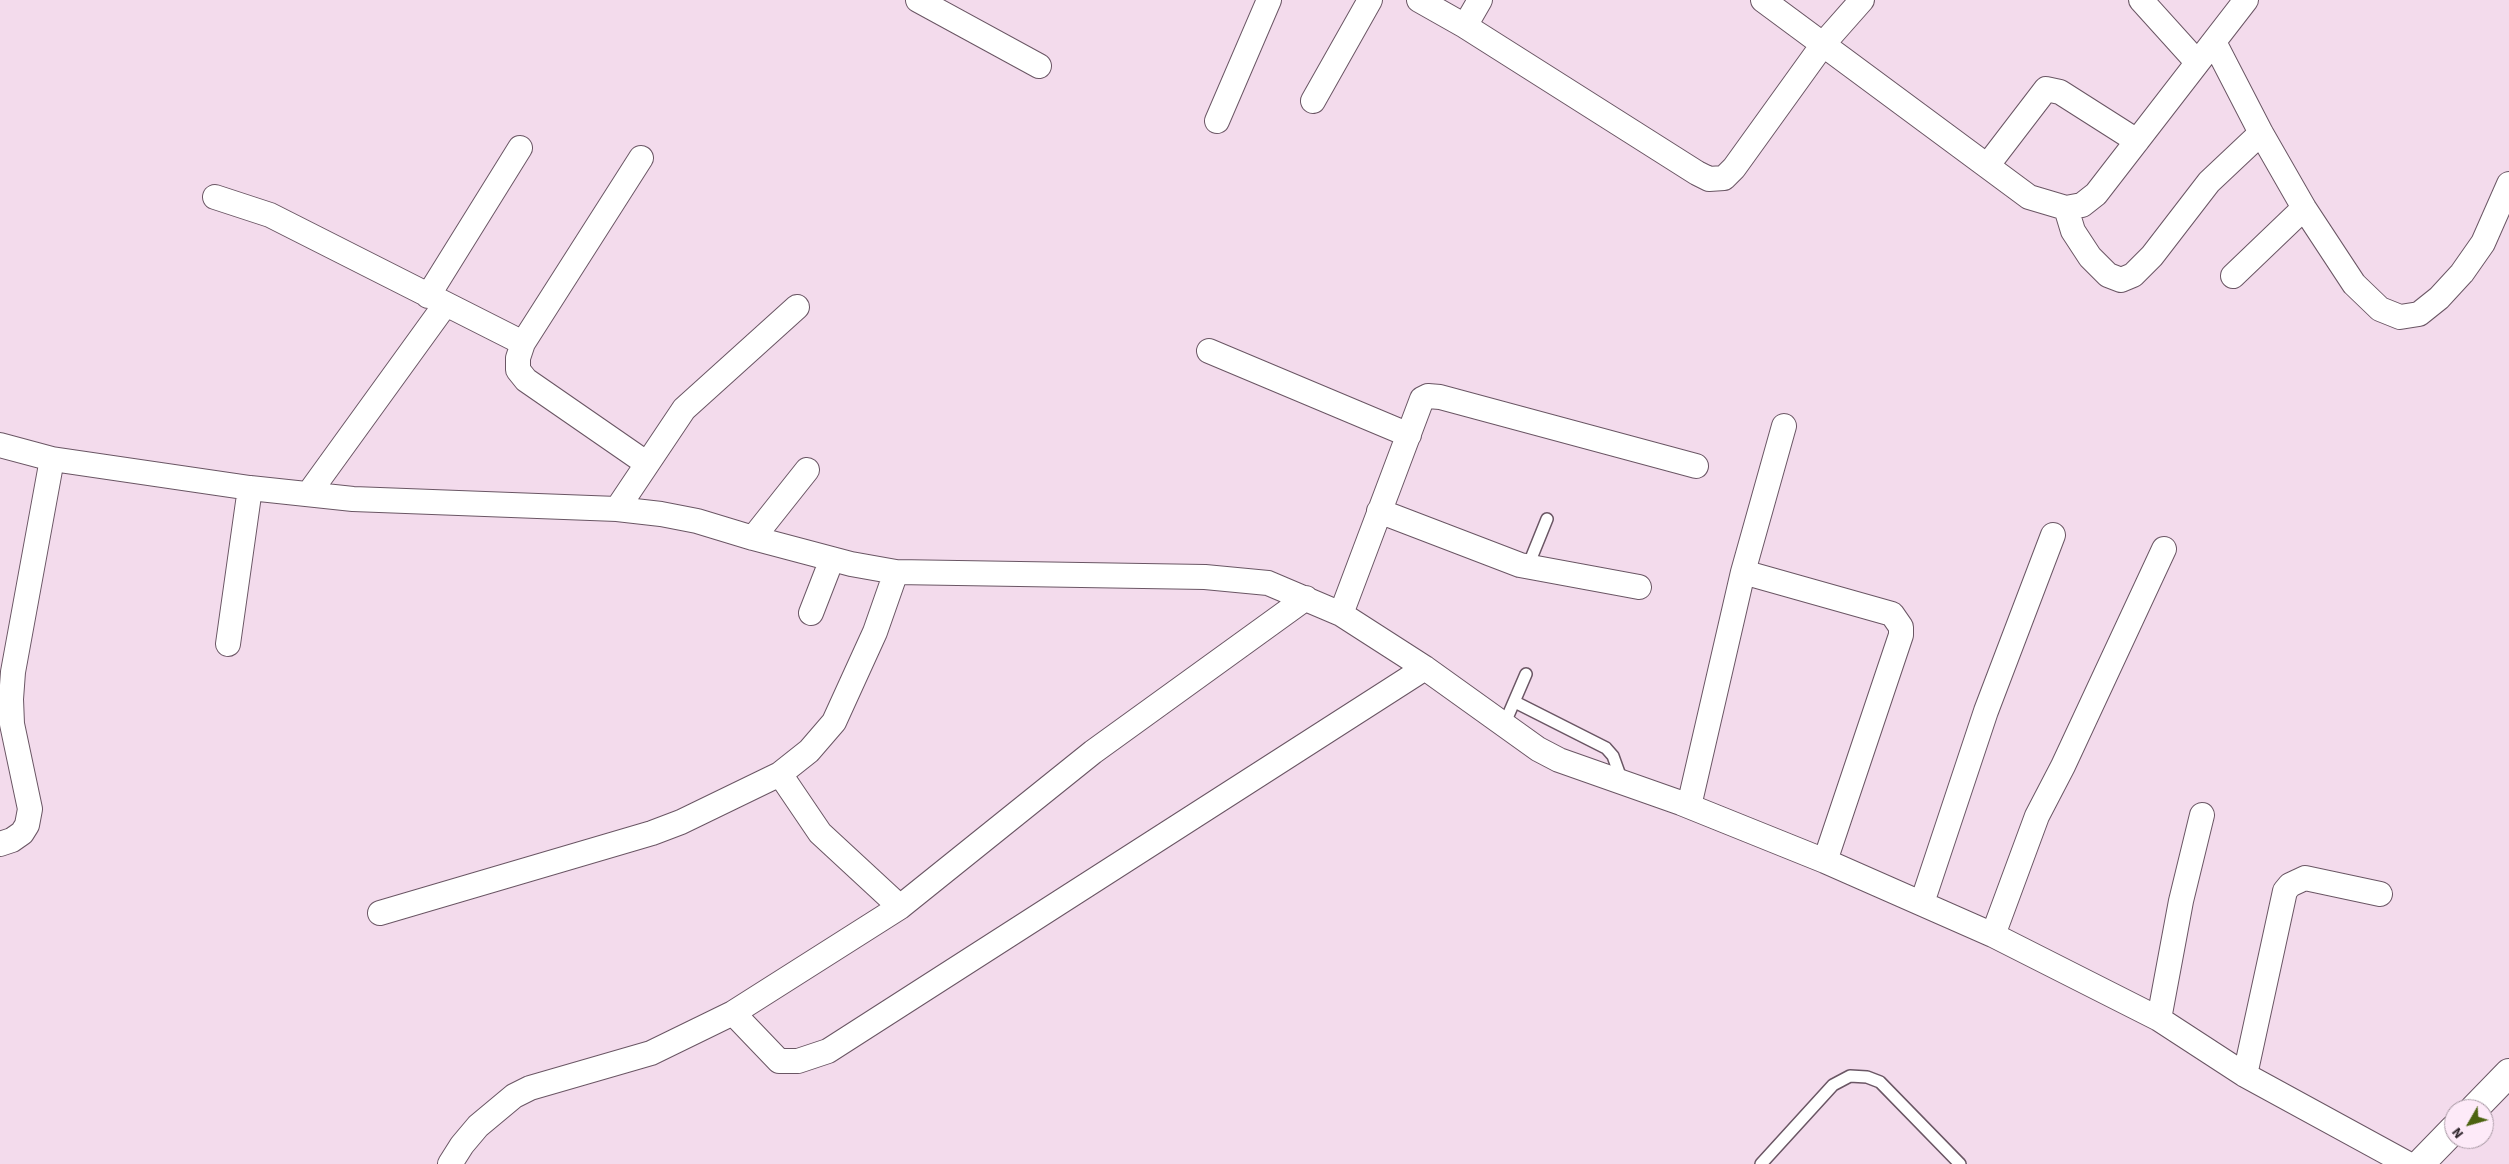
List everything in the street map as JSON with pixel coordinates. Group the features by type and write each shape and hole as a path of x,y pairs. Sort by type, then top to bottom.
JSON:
{"highway":[{"path":"2484,1099 2509,1073"},
{"path":"2420,1164 2444,1139"}],"street":[{"path":"918,0 955,8 1040,66"},
{"path":"1217,121 1269,0"},
{"path":"1313,102 1370,0"},
{"path":"1419,0 1465,26 1709,179 1724,178 1734,168 1824,43 1862,0"},
{"path":"1465,26 1480,0"},
{"path":"1764,0 2029,197 2066,208 2082,205 2096,194 2246,0"},
{"path":"2142,0 2197,62"},
{"path":"2214,42 2261,133 2304,208 2354,284 2380,309 2400,317 2419,314 2439,298 2462,273 2483,243 2509,184"},
{"path":"1987,166 2046,89 2060,92 2137,141"},
{"path":"2066,208 2073,231 2090,257 2108,275 2121,280 2133,275 2148,262 2209,182 2261,133"},
{"path":"309,493 436,301 520,148"},
{"path":"641,158 523,343 518,358 518,370 526,380 646,463"},
{"path":"215,197 270,215 436,301 523,343"},
{"path":"2233,276 2304,208"},
{"path":"617,509 646,463 684,409 797,307"},
{"path":"1209,351 1409,435"},
{"path":"1341,614 1422,400 1428,396 1440,397 1696,466"},
{"path":"1689,806 1743,572 1784,426"},
{"path":"0,445 52,459 250,488 353,499 462,505 617,509 697,521 753,538 896,572 1205,577 1268,583 1341,614 1425,668 1538,749 1560,760 1689,806 1825,861 1994,934 2159,1019 2245,1075 2408,1164"},
{"path":"0,844 12,840 22,833 27,825 30,809 12,724 11,699 13,672 52,459"},
{"path":"753,538 807,470"},
{"path":"228,644 250,488"},
{"path":"1380,512 1503,559 1528,566 1639,586"},
{"path":"1922,903 1986,711 2053,535"},
{"path":"1994,934 2037,816 2063,766 2164,549"},
{"path":"811,613 832,558"},
{"path":"380,913 652,833 681,822 780,774 809,751 834,722 875,632 896,572"},
{"path":"1743,572 1892,614 1901,628 1901,635 1825,861"},
{"path":"450,1164 462,1145 478,1126 514,1096 530,1088 651,1053 733,1013 900,906 1092,752 1306,598"},
{"path":"733,1013 779,1061 798,1061 828,1051 1425,668"},
{"path":"780,774 820,833 900,906"},
{"path":"2159,1019 2180,909 2202,815"},
{"path":"2245,1075 2286,891 2290,885 2305,878 2380,894"}],"lane":[{"path":"1528,566 1547,519"},
{"path":"1504,726 1526,674"},
{"path":"1515,702 1606,748 1613,756 1623,783"},
{"path":"1761,1164 1833,1085 1850,1076 1867,1077 1880,1082 1960,1164"}]}
